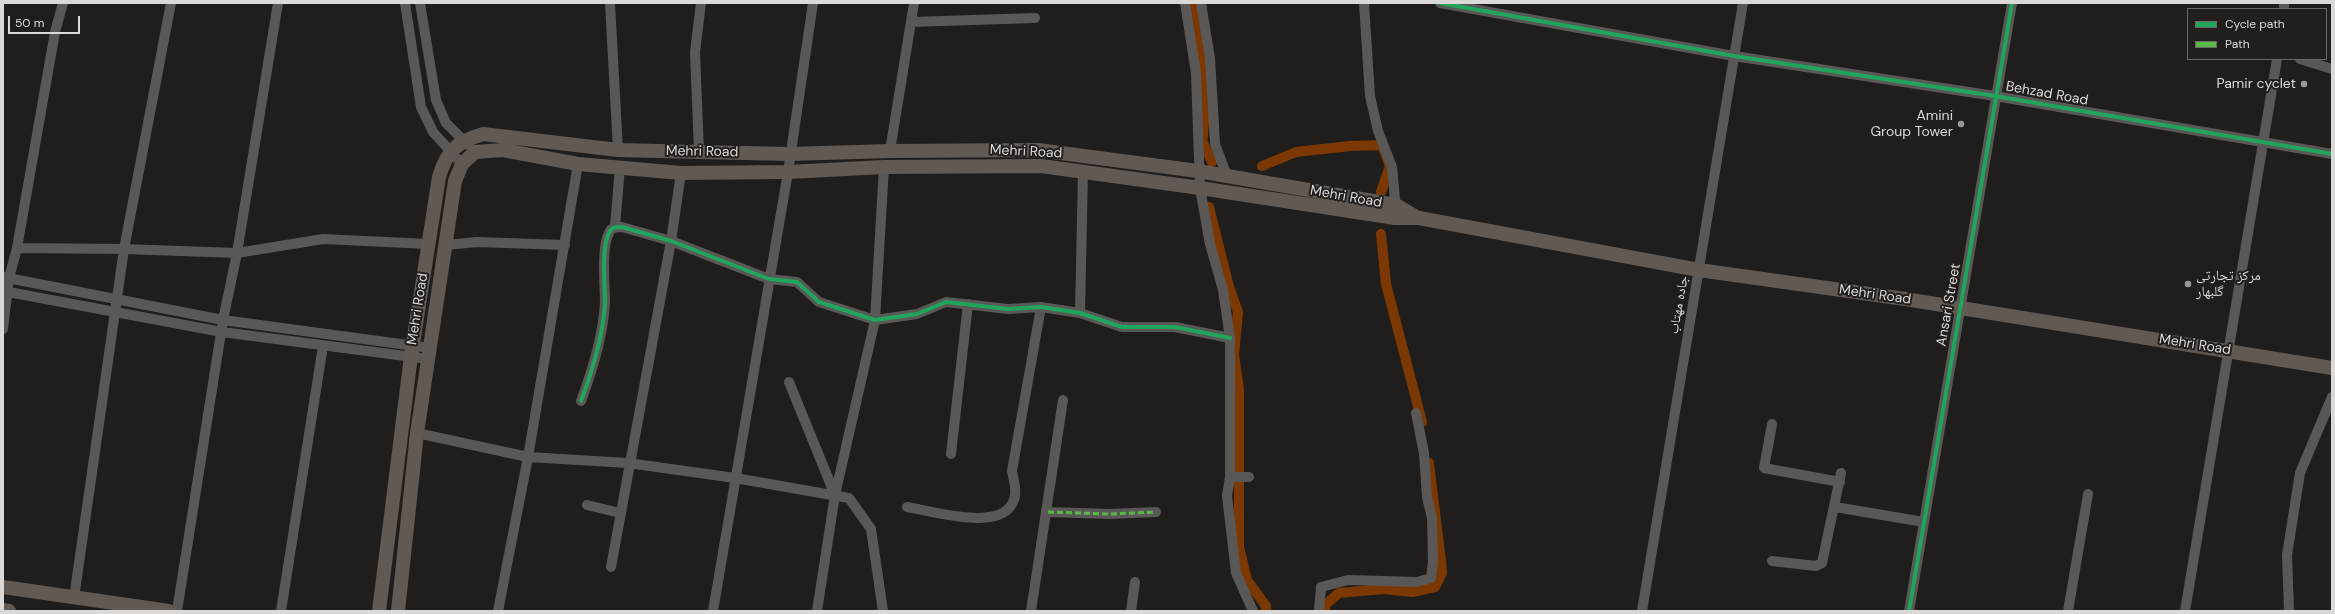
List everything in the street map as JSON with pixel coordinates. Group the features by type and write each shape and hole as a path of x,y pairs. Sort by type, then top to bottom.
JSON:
{"highway":[{"name":"Mehri Road","path":"379,611 412,351 439,176 449,152 462,140 483,134 618,150 789,154 890,151 1038,150 1227,176 1419,218 1699,270 1959,308 2332,368"},
{"name":"Mehri Road","path":"398,611 417,433 455,181 462,164 475,152 503,150 578,164 681,173 788,172 884,167 1041,166 1200,188 1396,212"},
{"path":"3,587 168,611"},
{"path":"3,610 9,611"}],"street":[{"path":"3,330 6,278 17,248 55,32 63,3"},
{"path":"74,598 124,249 171,3"},
{"path":"177,611 223,320 237,253 278,3"},
{"path":"405,3 421,107 433,132 449,152 462,164"},
{"path":"420,3 436,100 446,124 475,152"},
{"path":"610,3 618,150"},
{"path":"699,152 695,52 700,3"},
{"path":"712,611 788,172 789,154 813,3"},
{"path":"890,151 914,3"},
{"path":"1185,3 1196,73 1198,171 1200,188 1210,244 1223,290 1230,338 1230,477 1227,496 1236,573 1253,611"},
{"path":"1201,3 1210,58 1215,144 1227,176"},
{"path":"1364,3 1370,96 1378,131 1392,167 1396,212"},
{"name":"Behzad Road","path":"1440,3 1734,56 1995,96 2332,154"},
{"name":"جاده مهتاب","path":"1642,611 1743,3"},
{"name":"Ansari Street","path":"1909,611 1959,308 2012,3"},
{"path":"911,22 1034,18"},
{"path":"2185,611 2227,350 2277,60"},
{"path":"2303,60 2332,70"},
{"path":"498,611 528,457 578,164"},
{"path":"615,227 620,167"},
{"path":"817,611 834,495 875,320 884,167"},
{"path":"1080,313 1083,171"},
{"path":"611,567 628,463 671,241 681,173"},
{"path":"581,401 598,349 604,303 604,276 607,237 609,231 615,227 622,227 671,241 769,279 797,282 819,302 875,320 917,314 946,302 1008,309 1041,307 1080,313 1122,327 1176,327 1230,338"},
{"path":"17,248 124,249 237,253 323,239 428,244"},
{"path":"446,245 477,242 565,245"},
{"path":"6,278 223,320 429,354"},
{"path":"6,292 222,332 323,346 412,351"},
{"path":"951,454 968,304"},
{"path":"907,507 974,518 990,518 1006,511 1012,505 1015,496 1012,471 1041,307"},
{"path":"281,611 323,346"},
{"path":"789,382 834,495"},
{"path":"2289,611 2287,555 2300,473 2332,397"},
{"path":"1031,611 1048,512 1063,400"},
{"path":"1319,611 1321,587 1348,580 1417,582 1431,578 1433,562 1432,518 1427,497 1424,453 1416,413"},
{"path":"1772,424 1764,468 1840,477 1822,563 1816,566 1772,560"},
{"path":"417,433 528,457 628,463 735,478 849,498 872,530 883,611"},
{"path":"1230,477 1249,477"},
{"path":"2068,611 2088,494"},
{"path":"587,505 620,513"},
{"path":"1834,507 1924,522"},
{"path":"1048,512 1110,514 1156,512"},
{"path":"1131,611 1135,582"}],"waterway":[{"path":"1192,3 1202,49 1205,111 1202,146"},
{"path":"1202,141 1212,162"},
{"path":"1262,166 1296,152 1350,146 1382,145 1390,166 1381,192"},
{"path":"1209,207 1229,287 1238,312 1234,355 1239,389 1239,547 1247,580 1266,606 1266,611"},
{"path":"1381,234 1386,284 1422,422"},
{"path":"1325,611 1325,605 1339,593 1384,589 1413,592 1435,587 1442,573 1429,463"}],"marked path":[{"path":"1048,512 1110,514 1156,512"}],"cycle path":[{"path":"1440,3 1734,56 1995,96 2332,154"},
{"path":"1909,611 2012,3"},
{"path":"581,401 590,377 600,341 604,316 605,248 610,231 618,227 671,241 769,279 797,282 819,302 875,320 917,314 946,302 1008,309 1041,307 1080,313 1122,327 1175,327 1230,338"}],"place":[{"name":"Pamir cyclet","path":"2304,84"},
{"name":"Amini Group Tower","path":"1961,124"},
{"name":"مرکز تجارتی گلبهار","path":"2188,284"}]}
